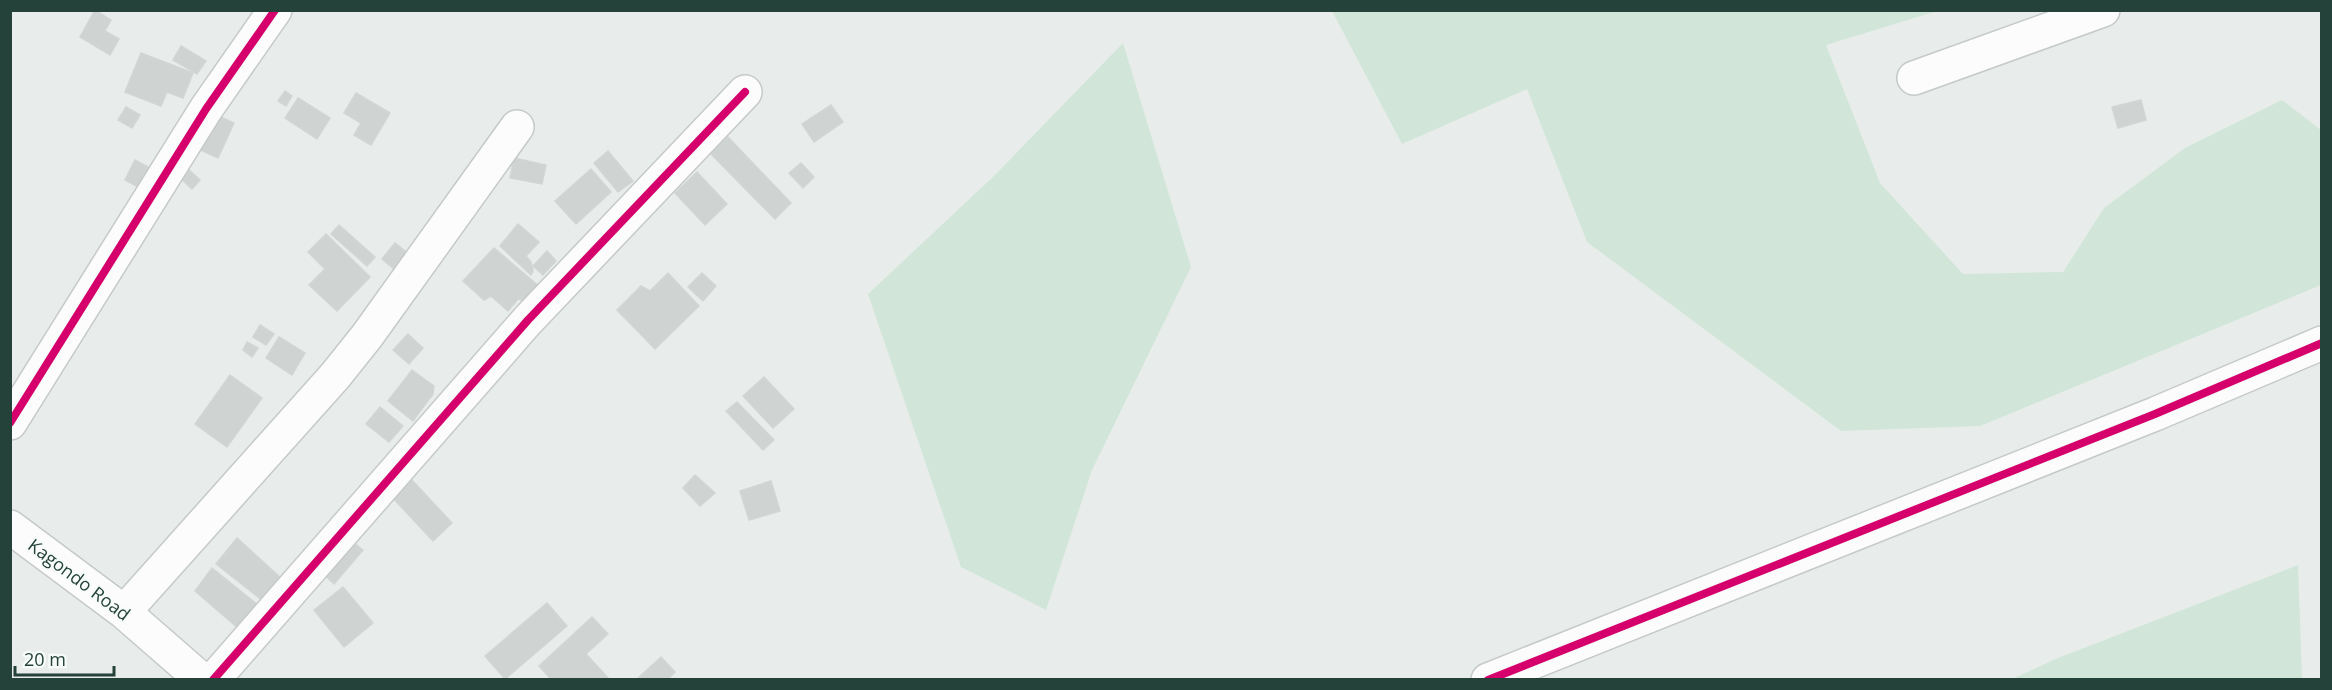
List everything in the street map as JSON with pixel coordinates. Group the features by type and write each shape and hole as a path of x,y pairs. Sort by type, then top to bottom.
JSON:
{"street":[{"path":"10,423 206,109 275,10"},
{"path":"1914,78 2103,10"},
{"path":"213,680 528,321 745,92"},
{"path":"124,612 335,376 367,336 517,126"},
{"path":"1488,680 2144,418 2322,343"},
{"name":"Kagondo Road","path":"10,527 124,612 202,680"}],"green space":[{"path":"1332,11 1937,11 1826,45 1880,183 1963,274 2063,272 2104,208 2185,148 2282,100 2321,130 2321,285 1980,426 1841,431 1587,242 1527,89 1402,144"},
{"path":"1123,43 1191,267 1092,470 1046,610 961,567 868,294 994,176"},
{"path":"2298,565 2302,679 2012,679 2058,658"}],"building":[{"path":"95,10 111,20 105,31 119,39 110,55 80,37"},
{"path":"181,46 206,61 197,74 173,60"},
{"path":"141,53 193,73 183,98 167,92 161,106 125,92"},
{"path":"285,91 292,96 286,106 278,101"},
{"path":"356,93 390,113 371,145 354,135 361,123 344,113"},
{"path":"298,98 330,118 317,139 285,118"},
{"path":"2141,100 2146,120 2118,128 2112,107"},
{"path":"831,105 843,122 814,142 802,124"},
{"path":"126,107 140,115 132,128 118,120"},
{"path":"214,114 234,123 218,158 198,149"},
{"path":"728,137 791,203 775,219 711,154"},
{"path":"608,151 633,181 618,192 594,163"},
{"path":"514,158 546,165 542,184 510,178"},
{"path":"135,160 150,168 140,188 125,180"},
{"path":"801,163 814,177 803,188 789,173"},
{"path":"188,169 200,180 192,189 180,178"},
{"path":"591,169 611,192 576,224 555,201"},
{"path":"697,172 727,204 705,225 675,193"},
{"path":"518,224 539,242 526,256 531,262 533,271 531,275 500,246"},
{"path":"339,225 375,257 367,266 331,234"},
{"path":"326,234 370,277 337,311 309,285 325,269 308,252"},
{"path":"395,243 414,258 395,270 382,259"},
{"path":"494,248 540,287 526,305 519,298 508,311 491,296 484,300 463,281"},
{"path":"547,251 556,261 543,275 533,266"},
{"path":"668,273 699,306 655,349 617,310 641,286 650,291"},
{"path":"702,273 716,286 703,301 688,287"},
{"path":"260,325 274,334 266,345 253,337"},
{"path":"408,334 423,348 409,364 393,350"},
{"path":"279,337 305,353 292,375 266,358"},
{"path":"247,342 258,348 252,357 243,350"},
{"path":"412,370 434,386 433,394 413,421 388,401"},
{"path":"230,375 262,398 227,447 195,424"},
{"path":"764,377 794,409 773,428 743,396"},
{"path":"737,402 774,440 763,450 726,411"},
{"path":"380,407 403,426 389,442 366,424"},
{"path":"695,475 715,493 700,506 683,488"},
{"path":"411,479 452,523 433,541 392,497"},
{"path":"771,481 780,511 749,520 740,491"},
{"path":"237,538 282,579 262,600 216,564"},
{"path":"348,538 363,550 334,584 320,571"},
{"path":"212,568 258,605 239,629 195,591"},
{"path":"343,587 373,623 344,647 314,610"},
{"path":"547,603 567,626 505,679 485,656"},
{"path":"592,617 608,634 586,654 610,680 552,680 539,666"},
{"path":"661,657 675,672 667,680 636,680"}],"cycle path":[{"path":"10,423 206,109 275,10"},
{"path":"213,680 528,320 745,92"},
{"path":"1488,680 2155,414 2322,343"}]}
